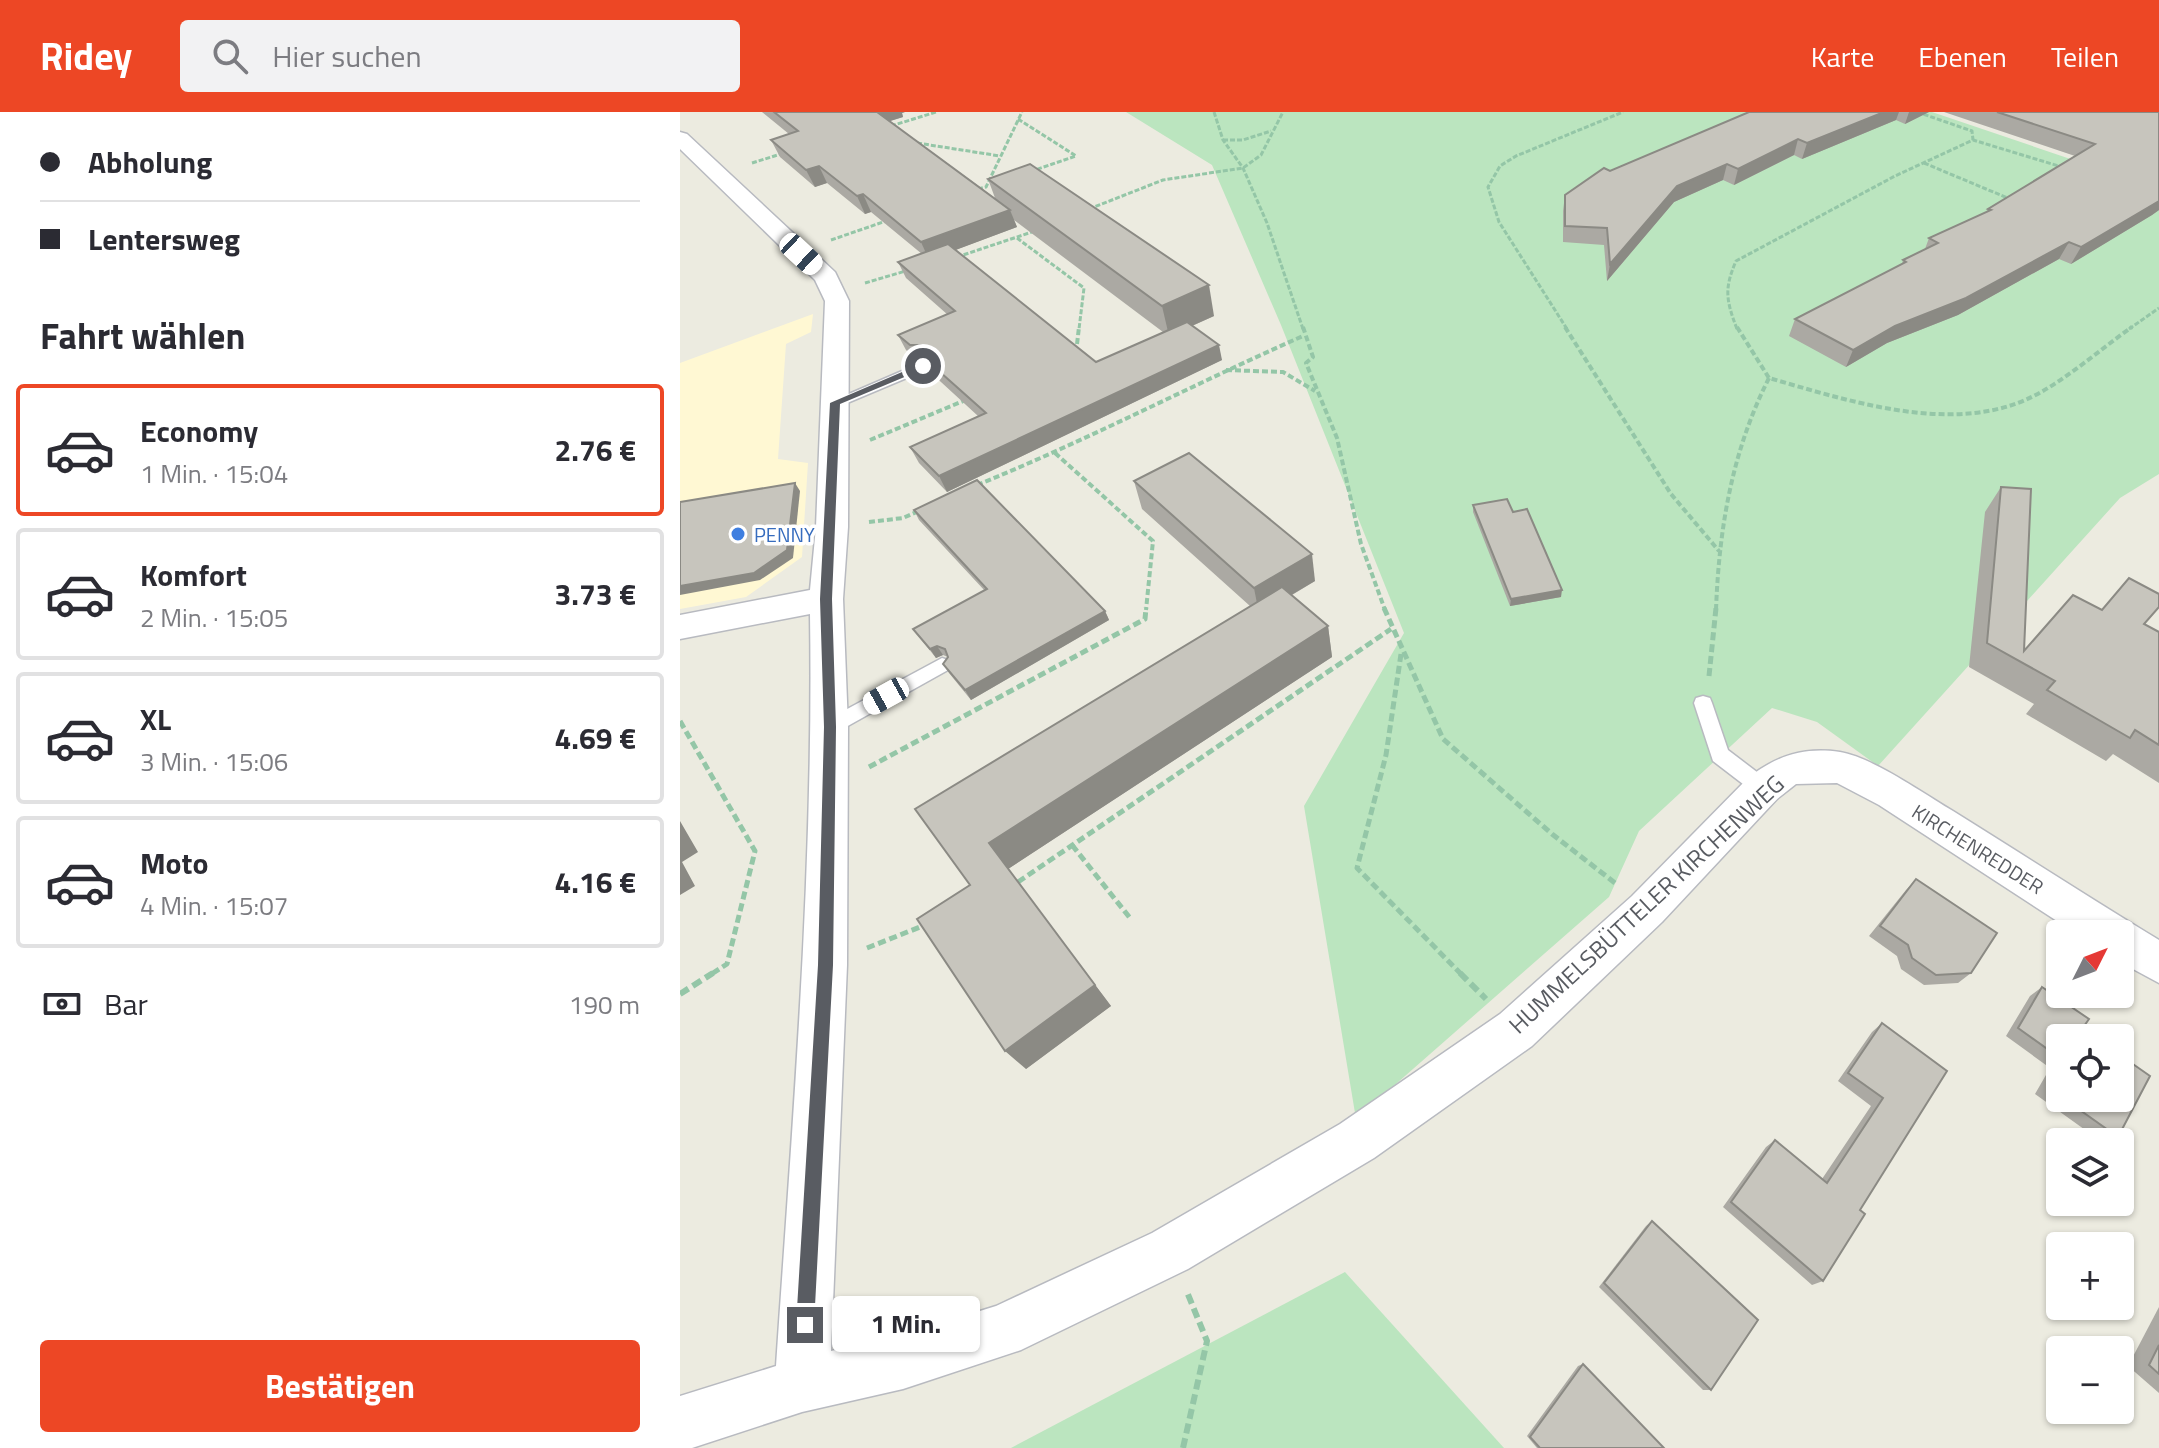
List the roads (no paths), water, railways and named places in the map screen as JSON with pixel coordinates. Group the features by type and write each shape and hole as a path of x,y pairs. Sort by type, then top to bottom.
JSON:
{"street":[{"path":"680,138 826,277 835,291 832,527 826,599 830,727 825,965 802,1385"},
{"path":"680,627 826,599"},
{"name":"HUMMELSBÜTTELER KIRCHENWEG","path":"680,1424 802,1385 903,1362 1002,1331 1170,1251 1357,1141 1516,1030 1647,909 1763,788 1785,771 1805,766 1842,768"},
{"name":"KIRCHENREDDER","path":"1842,768 1893,794 2091,920"},
{"path":"2134,948 2159,963"}],"lane":[{"path":"835,403 923,366"},
{"path":"830,727 942,665"},
{"path":"1703,703 1720,755 1763,788"}],"place":[{"name":"PENNY","path":"738,534"}]}
